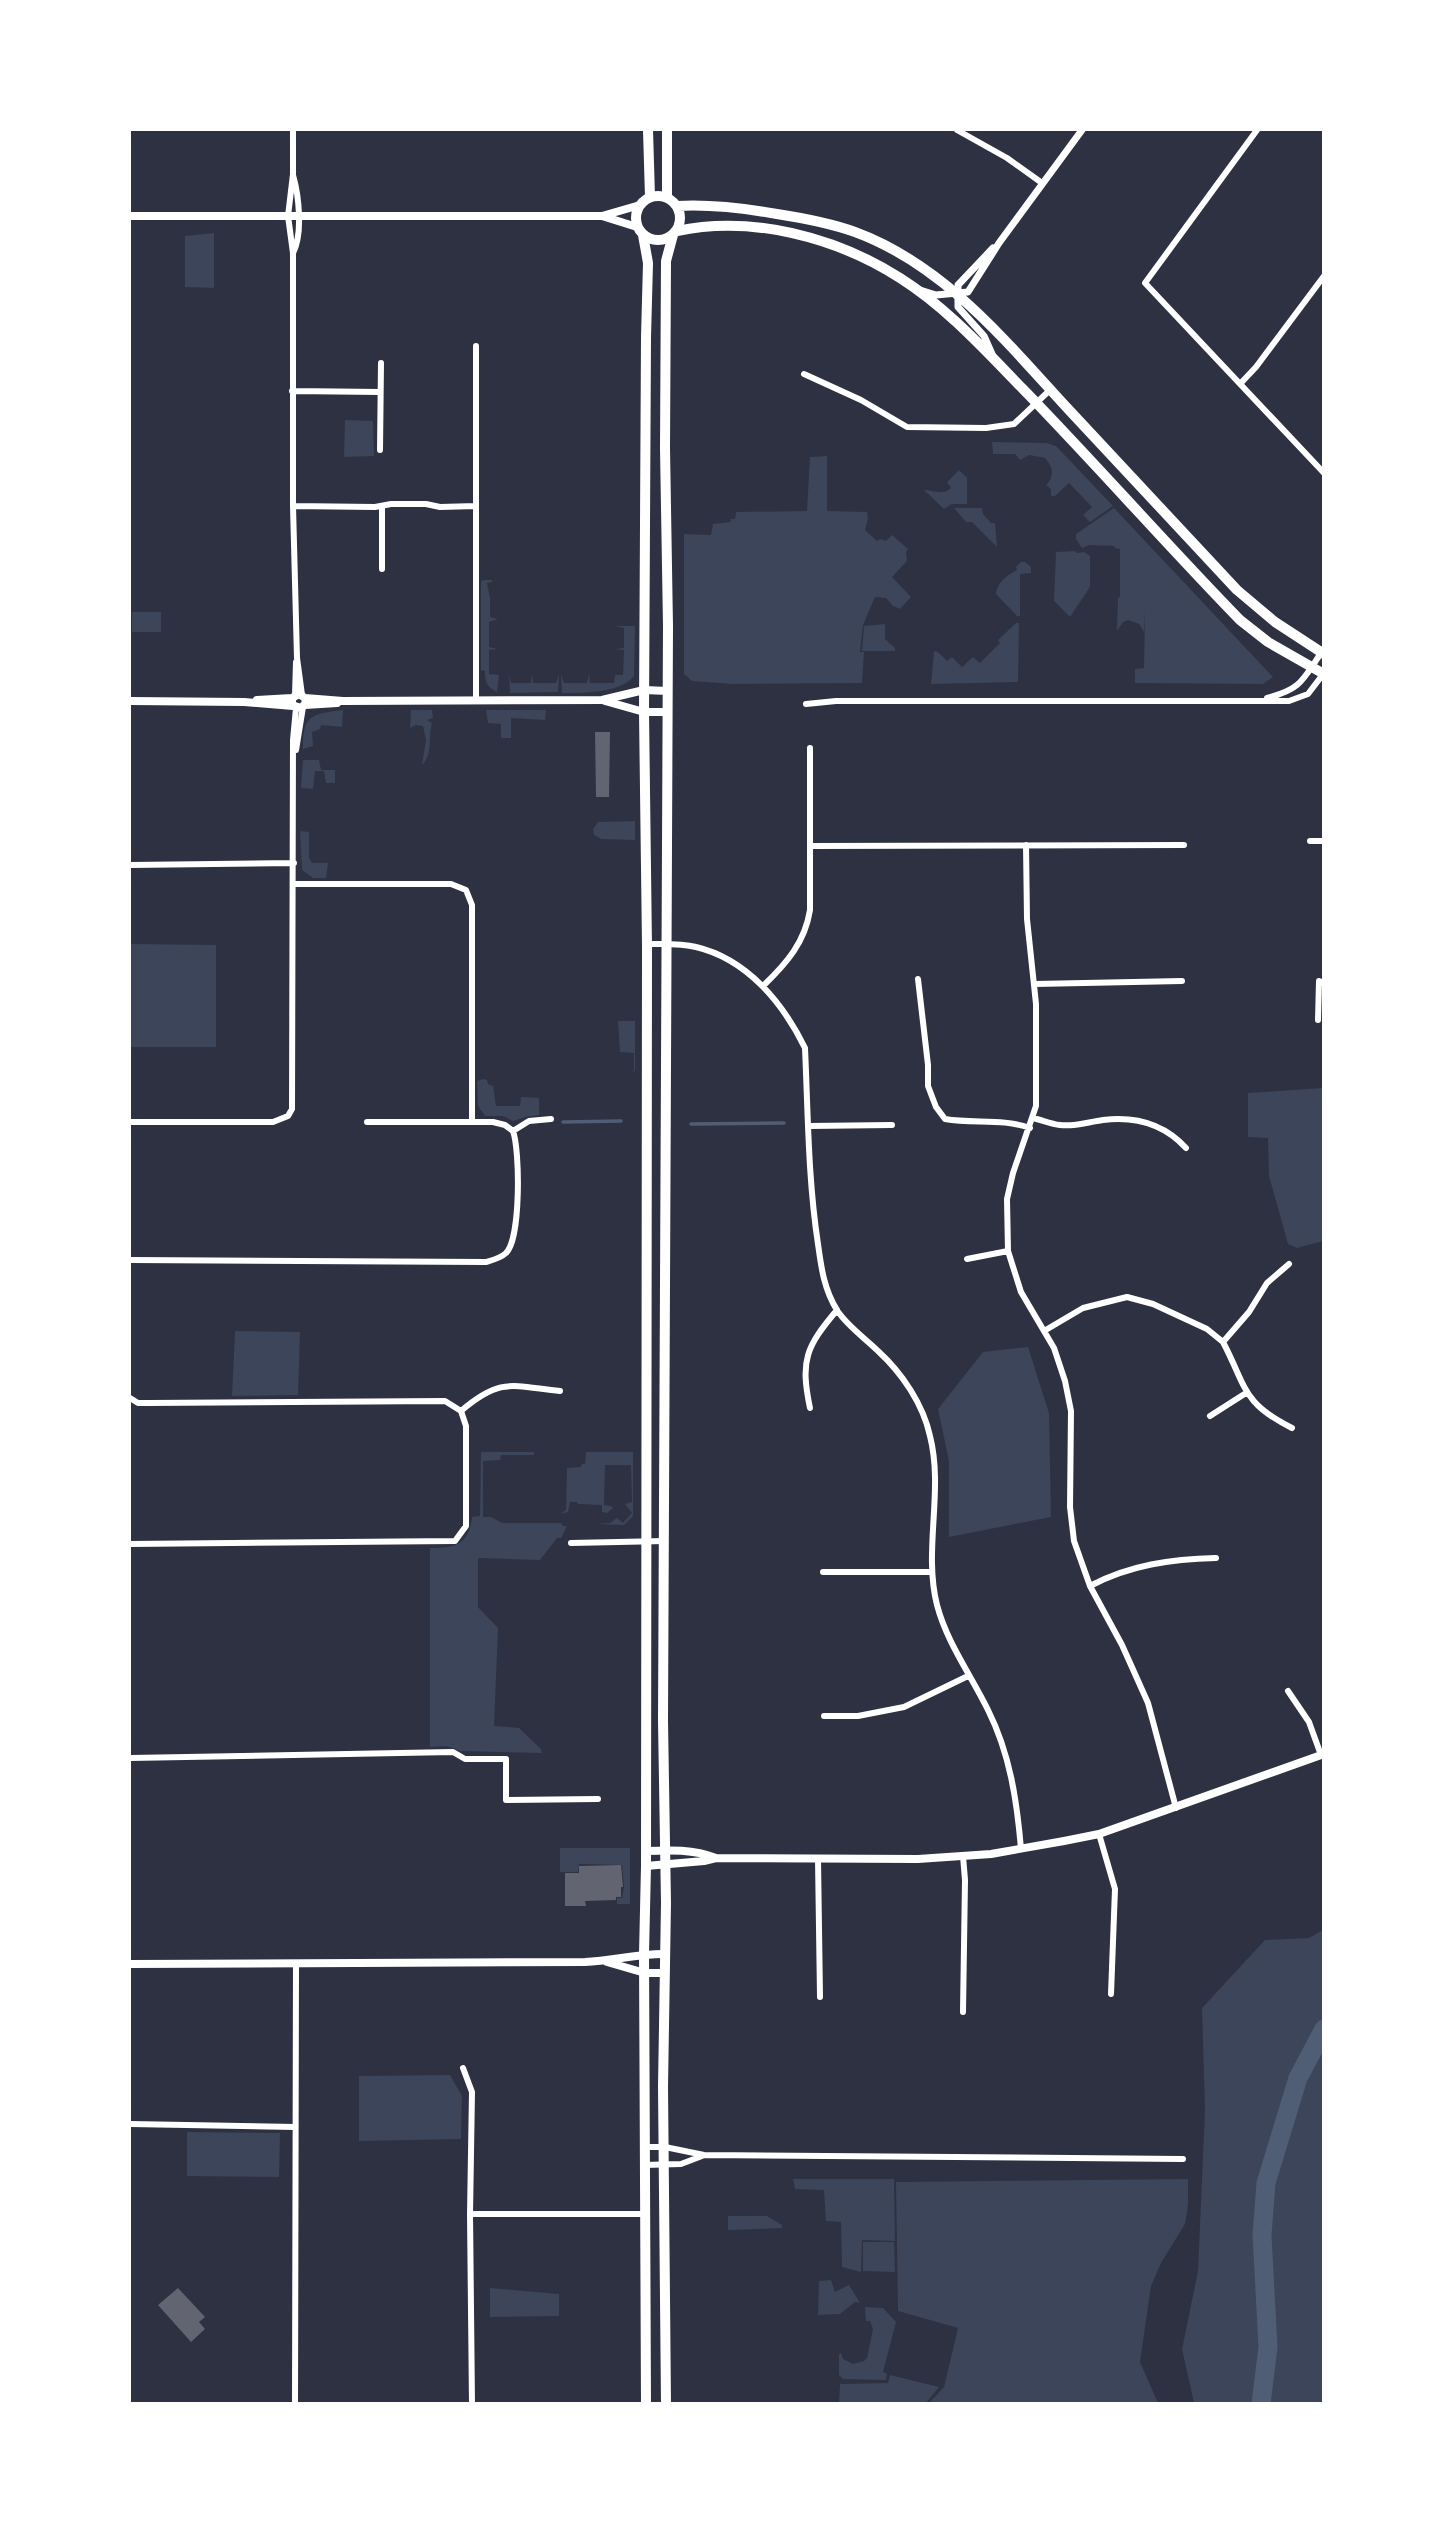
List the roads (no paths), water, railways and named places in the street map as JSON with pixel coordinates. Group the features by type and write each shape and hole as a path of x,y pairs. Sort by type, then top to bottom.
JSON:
{"main road":[{"path":"648,130 650,197"},
{"path":"667,130 667,198"},
{"path":"130,216 603,216 640,205 650,197 667,198 677,206 681,219 666,261 666,1903 663,1954 666,2403"},
{"path":"640,205 636,219 648,263 644,690 647,944 644,1954 646,2403"},
{"path":"677,206 727,206 809,219 856,232 889,248 958,294 1007,342 1237,590 1275,622 1322,654"},
{"path":"603,216 661,241 675,233 702,226 748,226 789,233 866,259 915,288 994,359 1240,620 1268,642 1323,674"},
{"path":"130,701 602,700 644,690 667,691"},
{"path":"602,700 644,712 667,712"},
{"path":"646,1866 716,1858 963,1856 1021,1849 1099,1834 1322,1755"},
{"path":"646,1851 678,1850 716,1858"},
{"path":"130,1964 604,1962 644,1954 663,1954"},
{"path":"604,1962 645,1973 663,1973"}],"street":[{"path":"130,1122 273,1122 288,1116 294,1100 295,755 299,702 294,675 297,658 292,390 293,253 297,245 293,217 298,197 293,174 293,130"},
{"path":"957,130 1007,158 1042,183"},
{"path":"915,288 936,295 968,292 999,243 1082,130"},
{"path":"1257,130 1145,283 1324,473"},
{"path":"994,359 984,336 958,307 958,285 999,243"},
{"path":"1240,384 1256,367 1324,276"},
{"path":"476,346 476,701"},
{"path":"380,450 381,363"},
{"path":"804,374 861,400 907,427 1000,428 1014,424 1051,390"},
{"path":"292,390 380,392"},
{"path":"293,506 476,506"},
{"path":"382,506 382,569"},
{"path":"1258,701 1290,691 1301,682 1322,654"},
{"path":"806,704 836,701 1289,701 1308,694 1323,674"},
{"path":"763,986 795,949 807,930 810,909 810,748"},
{"path":"1310,841 1324,841"},
{"path":"1026,845 1027,919 1035,984 1037,1094 1033,1118 1013,1173 1007,1199 1008,1251 1021,1292 1054,1348 1065,1381 1071,1411 1070,1507 1074,1541 1090,1586 1122,1645 1148,1703 1177,1808"},
{"path":"810,846 1184,845"},
{"path":"130,865 294,863"},
{"path":"294,884 451,884 466,890 472,905 472,1122"},
{"path":"647,944 694,946 719,954 742,967 763,986 795,1026 805,1048 811,1203 823,1277 837,1310 882,1354 920,1406 930,1436 934,1464 932,1572 937,1605 947,1636 988,1711 1003,1748 1016,1798 1021,1849"},
{"path":"918,979 928,1086 936,1107 945,1119 961,1122 1013,1122 1030,1128"},
{"path":"1035,984 1182,981"},
{"path":"1318,1020 1319,981 1324,983"},
{"path":"1033,1118 1059,1125 1106,1120 1147,1122 1167,1130 1186,1148"},
{"path":"513,1131 529,1121 551,1119"},
{"path":"130,1260 486,1262 507,1253 516,1231 517,1146 513,1131 505,1125 493,1122 367,1122"},
{"path":"809,1126 892,1125"},
{"path":"967,1259 1008,1251"},
{"path":"1223,1342 1249,1312 1267,1283 1289,1264"},
{"path":"1044,1331 1083,1308 1127,1297 1153,1304 1207,1329 1223,1342 1246,1393 1268,1416 1292,1428"},
{"path":"810,1408 804,1379 807,1358 815,1335 837,1310"},
{"path":"461,1411 479,1395 500,1386 561,1391"},
{"path":"1210,1416 1246,1393"},
{"path":"130,1398 138,1403 436,1400 453,1404 461,1411 466,1426 466,1526 455,1541 130,1544"},
{"path":"571,1543 665,1541"},
{"path":"1090,1586 1153,1563 1216,1558"},
{"path":"823,1572 932,1572"},
{"path":"824,1716 858,1716 904,1707 968,1676"},
{"path":"1288,1691 1309,1723 1322,1755"},
{"path":"130,1758 453,1752 465,1759 506,1759 506,1800 598,1799"},
{"path":"1099,1834 1115,1889 1111,1994"},
{"path":"963,1856 964,2012"},
{"path":"818,1859 820,1997"},
{"path":"295,2403 296,1963"},
{"path":"463,2068 472,2092 472,2403"},
{"path":"130,2124 295,2127"},
{"path":"644,2147 665,2147 704,2155 1183,2159"},
{"path":"644,2165 681,2164 704,2155"},
{"path":"470,2214 645,2214"}],"waterway":[{"path":"563,1122 621,1121"},
{"path":"691,1124 784,1123"},
{"path":"1261,2404 1268,2347 1262,2235 1266,2183 1298,2078 1324,2029"}]}
